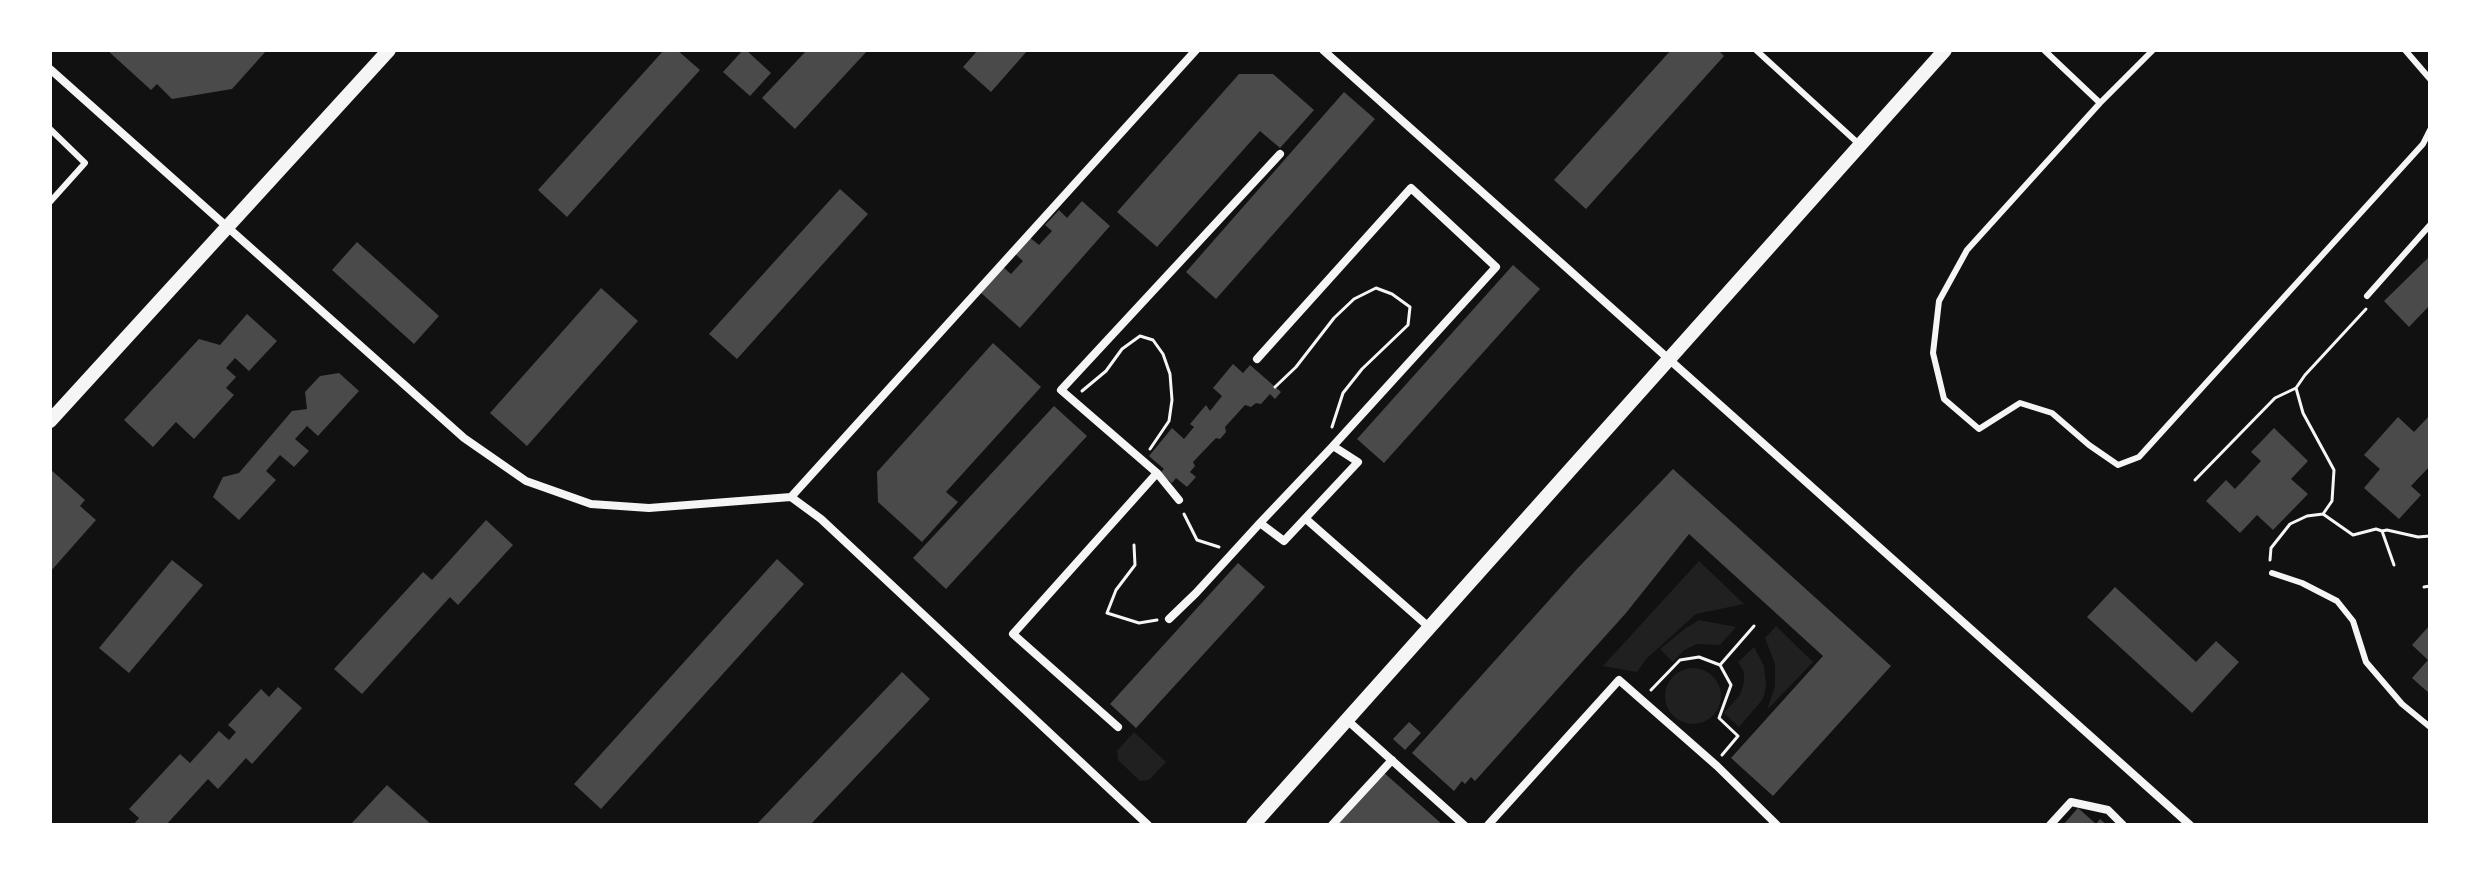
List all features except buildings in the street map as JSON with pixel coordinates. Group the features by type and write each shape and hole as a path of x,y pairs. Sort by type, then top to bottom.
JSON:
{"street":[{"path":"50,421 389,50"},
{"path":"791,497 1196,50"},
{"path":"1323,50 2190,825"},
{"path":"1253,825 1945,50"},
{"path":"50,69 464,438 526,481 591,504 649,508 791,497 821,519 1148,825"},
{"path":"1179,500 1157,473 1061,390 1280,154"},
{"path":"1169,619 1333,446 1496,267 1411,188 1257,359"},
{"path":"1260,523 1284,541 1306,519 1358,462 1333,446"},
{"path":"1118,727 1013,634 1157,473"},
{"path":"1306,519 1430,628"},
{"path":"1488,825 1619,680 1715,764 1777,825"},
{"path":"1347,720 1464,825"},
{"path":"1332,825 1392,760"},
{"path":"2050,825 2071,802 2108,810 2123,825"}],"lane":[{"path":"1756,50 1860,145"},
{"path":"2044,50 2100,103"},
{"path":"2153,50 2100,103 1967,250 1939,301 1933,353 1944,399 1979,429 2020,403 2052,413 2118,465 2139,457 2423,144 2430,130"},
{"path":"2405,50 2430,79"},
{"path":"50,129 85,163 50,202"},
{"path":"2367,296 2430,225"},
{"path":"2272,573 2302,583 2337,601 2353,621 2366,662 2402,704 2430,727"}],"path":[{"path":"1275,387 1354,299 1376,288 1392,294 1410,307 1408,325 1362,369 1343,393 1329,438 1333,446"},
{"path":"2195,480 2275,398 2296,388 2315,363 2369,306"},
{"path":"1069,398 1089,386 1106,371 1122,349 1140,336 1153,340 1163,354 1170,374 1172,400 1169,421 1141,461"},
{"path":"2296,388 2303,413 2334,470 2332,501 2323,514"},
{"path":"1179,500 1197,540 1220,547 1238,545"},
{"path":"2272,573 2269,567 2271,548 2290,524 2307,516 2323,514 2353,535 2376,529 2418,537 2430,536"},
{"path":"2382,531 2394,565"},
{"path":"1134,545 1135,565 1116,590 1107,613 1139,623 1169,619"},
{"path":"2424,587 2430,586"},
{"path":"1720,665 1754,626"},
{"path":"1643,700 1680,660 1699,657 1720,665 1731,685 1719,718 1738,736 1715,764"}],"shaded area":[{"path":"1699,561 1744,604 1696,614 1646,659 1637,672 1603,666"},
{"path":"1699,620 1736,627 1720,645 1697,644 1684,650 1673,662 1660,649"},
{"path":"1776,626 1813,662 1767,710 1775,686 1775,664 1765,638"},
{"path":"1754,647 1764,666 1766,686 1763,699 1739,727 1724,713 1740,695 1744,682 1744,672 1738,662"},
{"path":"1693,668 1713,676 1721,696 1713,716 1693,724 1673,716 1665,696 1673,676"},
{"path":"1134,732 1166,762 1149,780 1140,781 1118,760 1117,751"}]}
